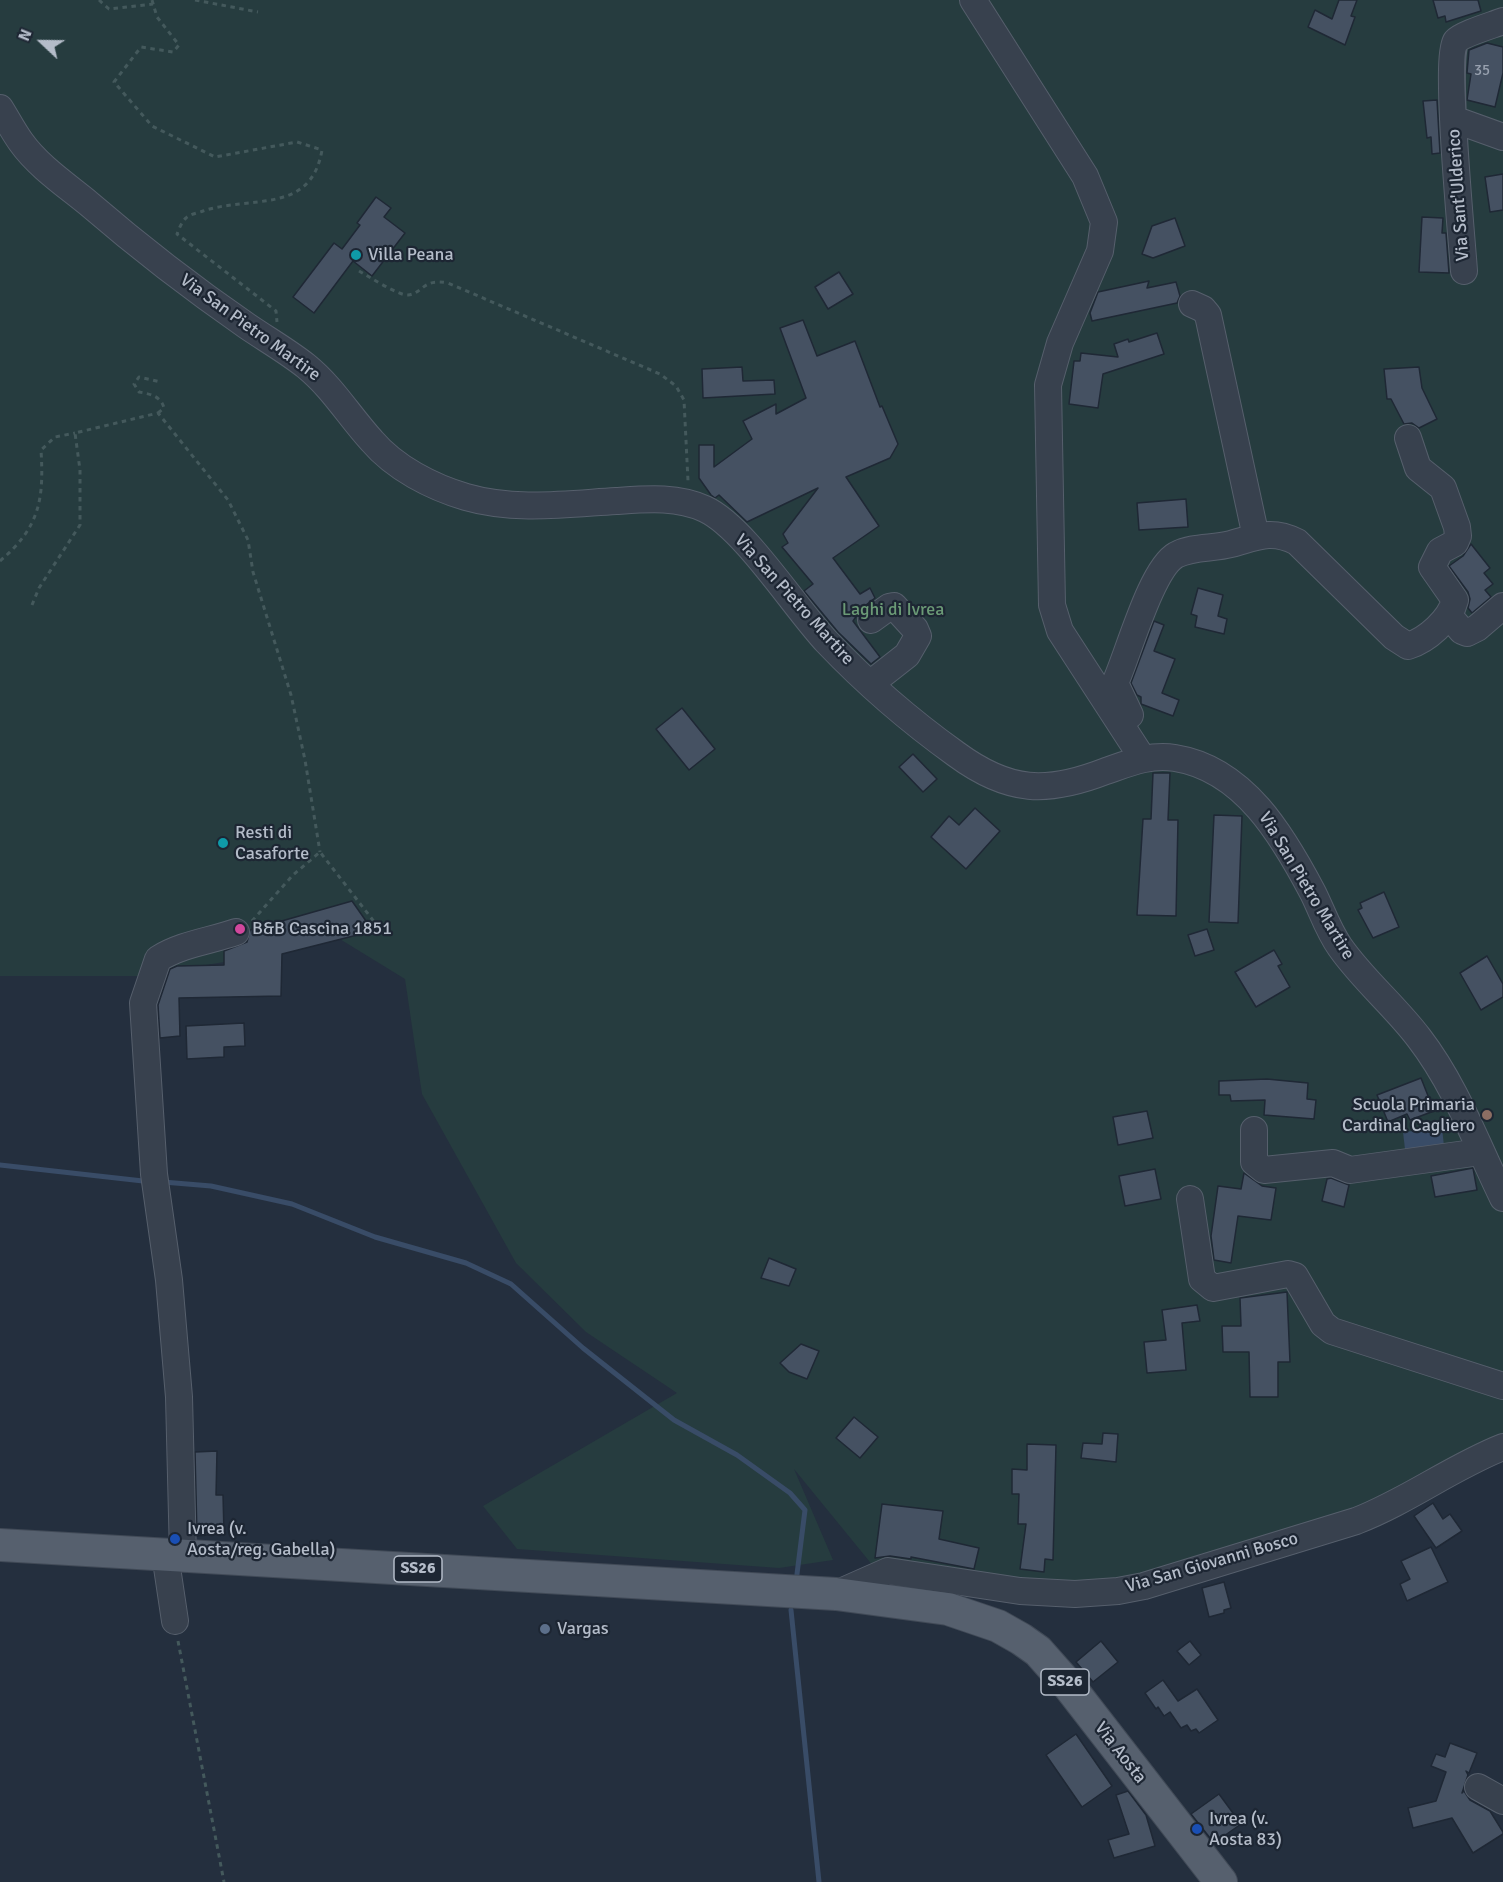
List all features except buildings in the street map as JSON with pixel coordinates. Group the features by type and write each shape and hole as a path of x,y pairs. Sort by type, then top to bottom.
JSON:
{"main road":[{"name":"SS26","path":"0,1545 836,1594"},
{"name":"Via Aosta","path":"836,1594 948,1609 998,1626 1038,1651 1069,1686 1221,1882"}],"street":[{"path":"973,0 1084,176 1104,222 1100,250 1060,343 1048,385 1052,605 1060,631 1148,758"},
{"name":"Via Sant'Ulderico","path":"1464,271 1454,119 1455,44 1460,38 1503,21"},
{"name":"Via San Pietro Martire","path":"0,108 23,146 64,184 172,272 302,363 330,387 373,443 398,464 426,481 460,495 505,506 654,498 706,509 724,522 752,551 826,641 870,684 958,756 1015,785 1056,787 1148,758 1180,759 1228,778 1252,799 1304,878 1338,945 1378,995 1405,1021 1434,1059 1476,1139 1503,1198"},
{"name":"Via Sant'Ulderico","path":"1454,119 1503,136"},
{"path":"1192,304 1203,309 1208,315 1256,537"},
{"path":"1148,758 1115,683 1154,583 1176,555 1268,533 1297,542 1402,644 1408,646 1417,644 1449,616 1455,600 1432,567 1440,551 1455,543 1458,536 1457,526 1443,488 1418,468 1408,438"},
{"path":"870,684 907,655 918,636 915,629 894,606 871,620"},
{"path":"1449,616 1462,631 1467,633 1477,628 1503,606"},
{"path":"175,1622 174,1555 179,1397 169,1280 154,1174 143,1003 158,959 177,948 236,932"},
{"path":"1254,1130 1254,1162 1264,1170 1333,1163 1350,1170 1480,1152"},
{"path":"1190,1200 1202,1279 1208,1286 1213,1288 1288,1274 1295,1276 1323,1324 1332,1331 1503,1386"},
{"name":"Via San Giovanni Bosco","path":"836,1594 888,1571 1020,1591 1075,1594 1144,1586 1376,1513 1476,1458 1503,1448"},
{"path":"1479,1787 1503,1801"}],"path":[{"path":"99,0 109,9 152,2 157,17 179,45 173,52 141,46 114,82 152,126 216,157 297,142 322,150 319,170 304,189 266,202 219,206 187,217 177,234 237,278 276,311 279,319"},
{"path":"195,0 258,12"},
{"path":"359,271 403,294 412,293 426,283 448,283 660,374 676,386 684,400 689,504"},
{"path":"0,561 22,538 39,508 43,484 41,450 55,437 158,412 164,408 163,402 153,395 139,392 134,384 140,377 161,382"},
{"path":"158,412 228,500 248,540 253,572 291,695 305,760 320,852 380,928"},
{"path":"32,605 39,588 80,525 80,470 75,433"},
{"path":"236,932 246,927 293,875 320,852"},
{"path":"175,1622 224,1882"}],"green space":[{"name":"Laghi di Ivrea","path":"0,0 1503,0 1503,1458 1133,1596 874,1567 794,1469 833,1560 779,1568 517,1549 483,1506 677,1393 586,1332 516,1263 422,1094 405,979 330,933 248,958 140,976 0,976"}],"water":[{"path":"1442,1128 1444,1146 1405,1149 1403,1132"}],"waterway":[{"path":"0,1165 143,1181"},
{"path":"163,1182 211,1186 292,1204 375,1237 466,1263 511,1284 583,1348 674,1420 737,1455 790,1493 805,1510 796,1582"},
{"path":"791,1610 819,1882"}],"place":[{"name":"Villa Peana","path":"356,255"},
{"name":"Resti di Casaforte","path":"223,843"},
{"name":"B&B Cascina 1851","path":"240,929"},
{"name":"Scuola Primaria Cardinal Cagliero","path":"1487,1115"},
{"name":"Ivrea (v. Aosta/reg. Gabella)","path":"175,1539"},
{"name":"Vargas","path":"545,1629"},
{"name":"Ivrea (v. Aosta 83)","path":"1197,1829"}]}
